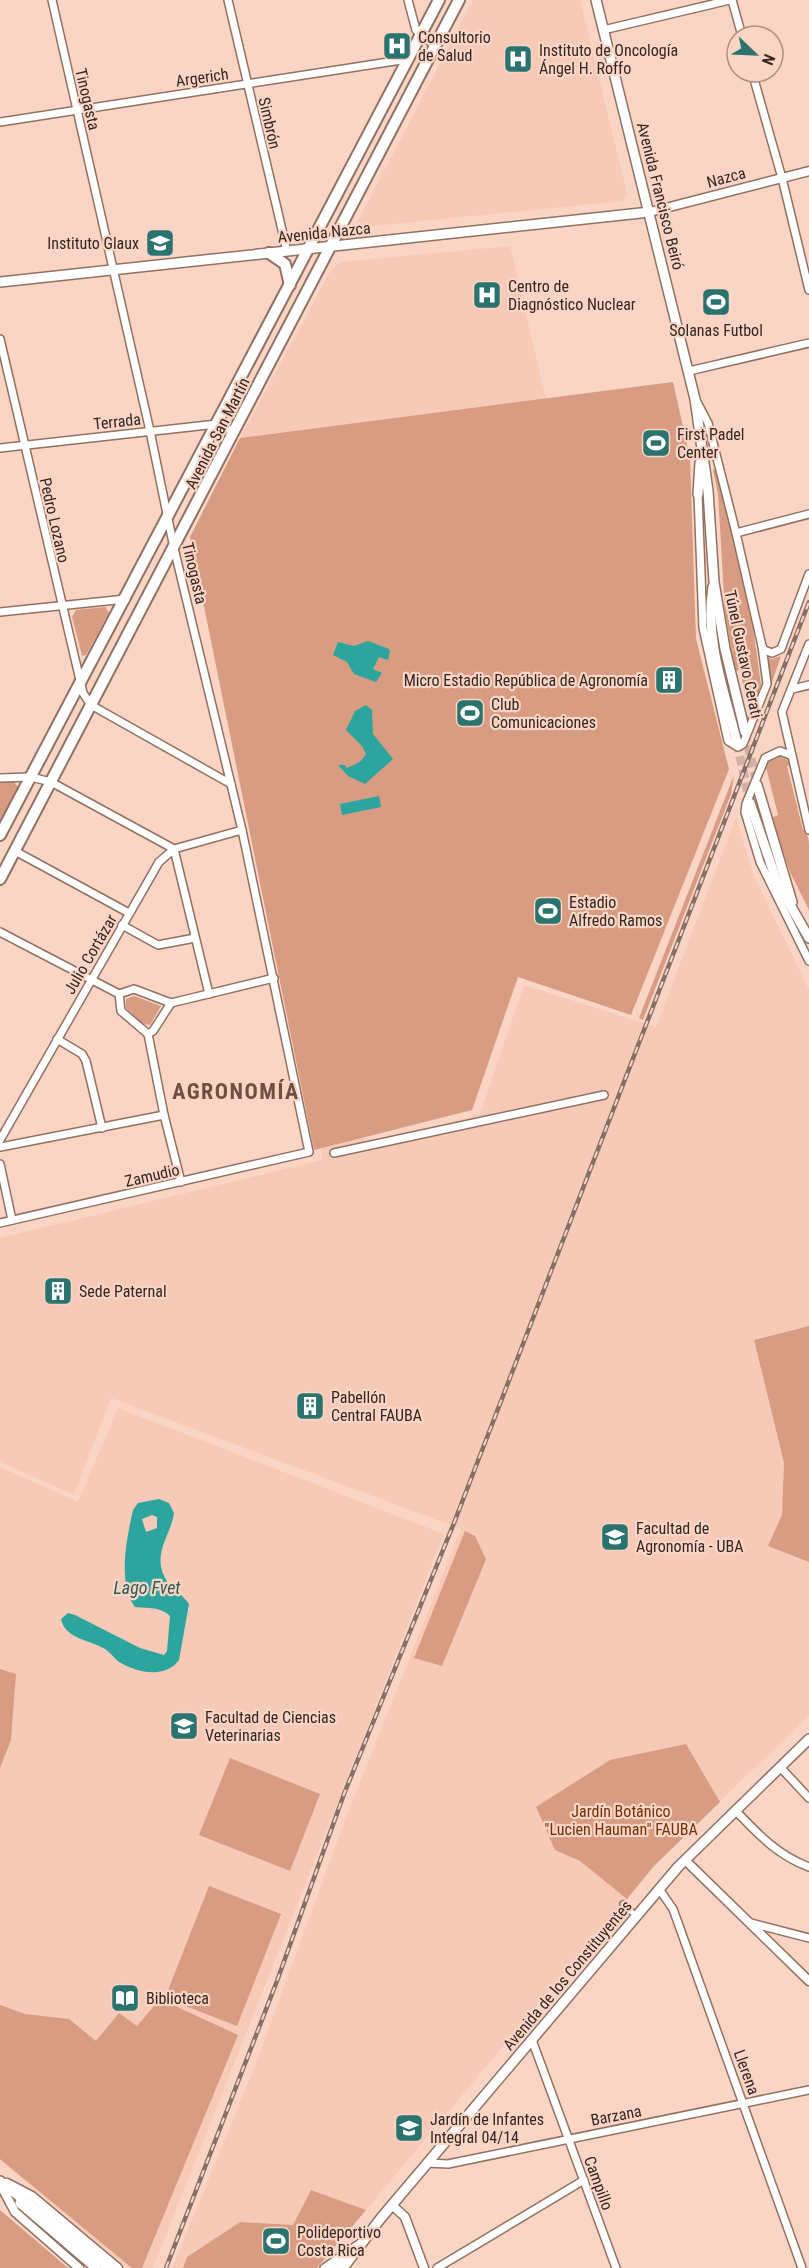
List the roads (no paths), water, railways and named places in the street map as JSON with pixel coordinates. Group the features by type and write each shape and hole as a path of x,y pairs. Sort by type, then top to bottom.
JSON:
{"main road":[{"name":"Avenida San Martín","path":"0,835 439,0"},
{"name":"Avenida San Martín","path":"0,879 459,0"},
{"name":"Avenida Francisco Beiró","path":"596,0 689,371 695,399 700,448"},
{"name":"Avenida Nazca","path":"0,282 113,268 650,212"},
{"path":"269,253 285,264 291,285"},
{"path":"698,494 700,448"},
{"name":"Túnel Gustavo Cerati","path":"700,448 708,491 714,582 725,649 745,732"},
{"name":"Túnel Gustavo Cerati","path":"714,582 709,608 711,632 737,743"},
{"path":"757,785 797,918"},
{"path":"750,803 777,882 809,938"},
{"name":"Avenida de los Constituyentes","path":"334,2268 360,2243 685,1860 809,1739"},
{"path":"0,2182 32,2216 96,2268"},
{"path":"0,2182 108,2268"},
{"name":"Avenida de los Constituyentes","path":"344,2268 360,2243"}],"street":[{"name":"Tinogasta","path":"52,0 169,516 174,548 242,830 309,1152"},
{"name":"Simbrón","path":"228,0 287,251"},
{"path":"408,0 416,30 435,46"},
{"path":"603,30 731,0 738,24"},
{"name":"Argerich","path":"0,122 408,58"},
{"path":"755,84 782,178 809,290"},
{"name":"Nazca","path":"650,212 809,171"},
{"name":"Pedro Lozano","path":"0,339 79,687 91,705"},
{"path":"689,371 809,343"},
{"name":"Avenida Francisco Beiró","path":"695,399 708,423 736,532 762,646 767,686 743,744 735,746 728,741 704,640 698,494"},
{"name":"Terrada","path":"0,448 217,424 235,432"},
{"path":"736,532 809,514"},
{"path":"762,646 764,650 772,653 781,649 809,574"},
{"path":"0,612 126,599"},
{"path":"809,644 783,715 790,755 809,830"},
{"path":"792,689 809,685"},
{"path":"91,705 231,784"},
{"path":"790,755 780,751 766,756 745,808 760,862 809,961"},
{"path":"0,778 32,777 51,783 174,849 242,830"},
{"path":"174,849 209,994"},
{"name":"Julio Cortázar","path":"0,1140 159,862 174,849"},
{"path":"15,851 129,913"},
{"path":"122,925 159,945 195,938"},
{"path":"0,932 119,994 134,989 171,1003 274,978"},
{"path":"119,994 121,1011 148,1034 164,1115 181,1182"},
{"path":"148,1034 153,1031 171,1003"},
{"path":"57,1039 82,1054 86,1060 102,1128"},
{"path":"334,1153 604,1095"},
{"path":"0,1147 164,1115"},
{"name":"Zamudio","path":"0,1223 309,1152"},
{"path":"0,1164 12,1220"},
{"path":"780,1767 809,1798"},
{"path":"735,1810 773,1848 809,1867"},
{"path":"685,1860 809,1981"},
{"name":"Llerena","path":"659,1890 673,1909 802,2268"},
{"path":"623,1904 636,1916"},
{"path":"748,1922 809,1938"},
{"name":"Campillo","path":"532,2040 616,2268"},
{"name":"Barzana","path":"427,2163 448,2164 809,2090"},
{"path":"437,2268 584,2180"},
{"path":"0,2182 15,2212 79,2268"},
{"path":"0,2182 32,2196 118,2268"},
{"path":"392,2205 405,2217 424,2268"},
{"name":"Avenida de los Constituyentes","path":"324,2268 360,2243"},
{"name":"Avenida de los Constituyentes","path":"349,2268 360,2243"}],"water":[{"path":"368,641 389,649 390,652 388,660 379,657 373,669 382,673 376,682 354,674 347,662 333,655 338,642 354,646"},
{"path":"366,705 372,710 373,734 393,759 365,784 348,776 338,765 345,765 346,768 352,766 366,754 362,746 346,730 355,711"},
{"path":"379,796 381,807 342,815 340,804"},
{"name":"Lago Fvet","path":"159,1499 169,1503 174,1513 160,1559 161,1567 166,1580 189,1604 179,1660 173,1666 159,1672 142,1671 126,1666 105,1649 67,1631 61,1619 68,1613 75,1615 140,1648 164,1655 167,1651 170,1616 158,1609 135,1607 126,1586 126,1546 133,1510 138,1503","holes":["152,1515 157,1517 157,1528 146,1532 142,1519"]}],"tunnel":[{"path":"745,732 757,785"},
{"path":"737,743 750,802"}],"railway":[{"path":"166,2268 277,1981 344,1794 454,1523 809,602"}],"place":[{"name":"Consultorio de Salud","path":"397,46"},
{"name":"Instituto de Oncología Ángel H. Roffo","path":"518,59"},
{"name":"Instituto Glaux","path":"160,243"},
{"name":"Centro de Diagnóstico Nuclear","path":"487,295"},
{"name":"Solanas Futbol","path":"716,302"},
{"name":"First Padel Center","path":"656,443"},
{"name":"Micro Estadio República de Agronomía","path":"669,680"},
{"name":"Club Comunicaciones","path":"470,713"},
{"name":"Estadio Alfredo Ramos","path":"548,911"},
{"name":"Sede Paternal","path":"58,1291"},
{"name":"Pabellón Central FAUBA","path":"310,1406"},
{"name":"Facultad de Agronomía - UBA","path":"615,1537"},
{"name":"Facultad de Ciencias Veterinarias","path":"184,1726"},
{"name":"Biblioteca","path":"125,1998"},
{"name":"Jardín de Infantes Integral 04/14","path":"409,2128"},
{"name":"Polideportivo Costa Rica","path":"276,2241"}],"district":[{"name":"AGRONOMÍA","path":"236,1091"}],"park label":[{"name":"Jardín Botánico \"Lucien Hauman\" FAUBA","path":"621,1820"}]}
